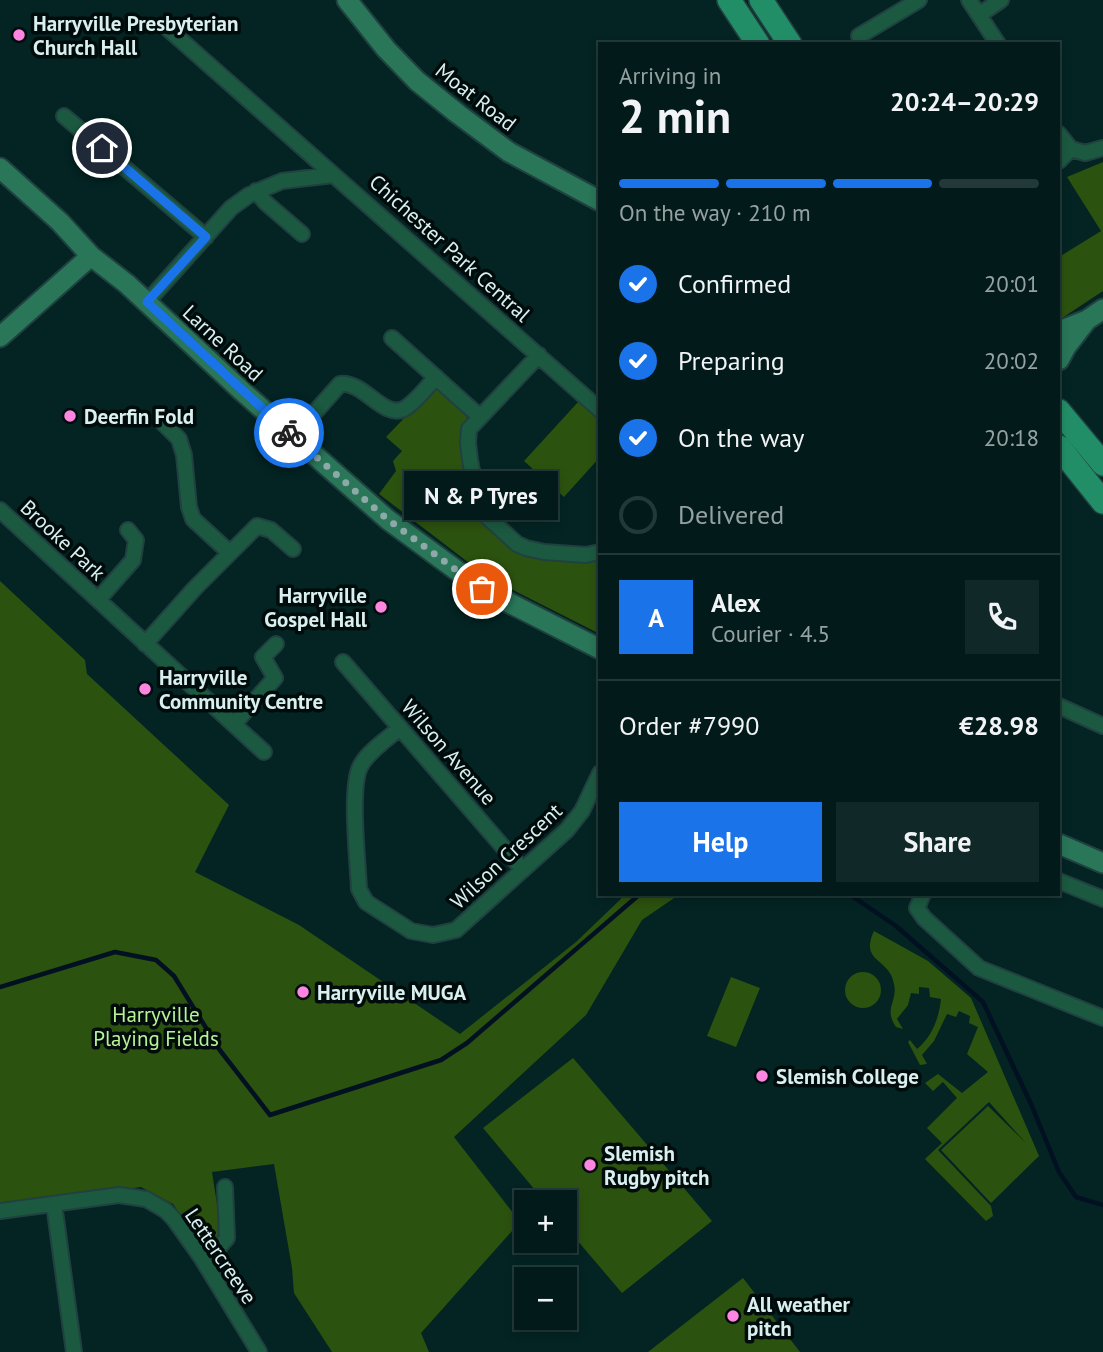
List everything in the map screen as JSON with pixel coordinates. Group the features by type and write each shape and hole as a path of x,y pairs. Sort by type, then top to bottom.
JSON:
{"main road":[{"path":"729,0 757,42"},
{"path":"761,0 789,42"},
{"path":"1060,412 1103,464"},
{"path":"1060,448 1103,502"}],"street":[{"name":"Moat Road","path":"347,0 358,17 417,81 458,114 509,152 598,200"},
{"path":"859,36 919,0"},
{"path":"969,0 997,42"},
{"path":"979,15 1001,0"},
{"name":"Chichester Park Central","path":"166,27 598,408"},
{"path":"64,116 206,237"},
{"path":"1060,135 1071,149 1085,153 1103,148"},
{"path":"1060,160 1071,149"},
{"name":"Larne Road","path":"0,168 60,222 91,256 147,302 387,519 426,550 491,593 598,648"},
{"path":"147,302 231,208 257,191 282,181 333,175"},
{"path":"257,191 266,203 302,234"},
{"path":"0,337 91,256"},
{"path":"1060,331 1095,315"},
{"path":"1060,358 1066,347 1095,315"},
{"path":"392,338 480,417"},
{"path":"539,355 469,429 468,443 476,494 483,513 517,544 544,552 586,555 598,552"},
{"path":"293,436 340,384 352,385 388,409 399,411 410,405 436,377"},
{"path":"162,422 179,439 184,455 189,508 193,519 230,552"},
{"name":"Brooke Park","path":"0,510 264,752"},
{"path":"145,644 257,526 271,530 293,549"},
{"name":"Brooke Park","path":"98,600 132,560 136,540 128,530"},
{"path":"234,724 275,678 264,657 276,644"},
{"name":"Wilson Avenue","path":"343,662 523,870"},
{"path":"1060,711 1103,726"},
{"name":"Wilson Crescent","path":"400,728 363,762 356,776 359,888 363,899 411,930 425,935 438,935 461,927 554,843 579,816 598,777"},
{"path":"1060,844 1103,863"},
{"path":"1060,881 1103,899"},
{"path":"922,896 917,908 924,918 979,968 1103,1018"},
{"path":"201,1257 227,1238 225,1187"},
{"name":"Lettercreeve","path":"0,1211 119,1195 146,1199 174,1219 201,1257 259,1352"},
{"path":"54,1204 74,1352"}],"green space":[{"path":"1103,162 1103,291 1060,319 1060,256 1101,231 1067,177"},
{"path":"435,386 468,410 465,433 476,503 513,546 598,554 598,633 509,588 473,566 379,494 396,471 393,461 402,451 386,437"},
{"path":"579,401 598,419 598,459 564,497 524,461"},
{"name":"Harryville Playing Fields","path":"0,581 85,660 87,674 229,805 195,872 299,925 460,1034 576,942 624,896 677,896 642,920 586,1015 454,1137 514,1214 514,1229 421,1333 429,1352 332,1352 294,1293 274,1164 212,1172 222,1236 199,1242 173,1204 141,1187 0,1205"},
{"path":"874,931 928,961 971,998 1039,1156 991,1203 941,1150 988,1106 1026,1143 989,1102 938,1150 991,1206 993,1216 986,1221 925,1159 942,1143 927,1128 957,1098 943,1082 933,1091 925,1083 938,1074 962,1093 988,1072 967,1054 978,1027 969,1023 970,1016 959,1011 956,1017 947,1014 934,1041 922,1055 927,1064 920,1065 908,1042 910,1040 917,1049 927,1039 939,1013 941,999 930,997 929,988 919,987 919,994 911,993 908,1005 897,1019 903,1029 896,1027 891,1015 894,984 887,969 870,949"},
{"path":"863,972 875,978 881,990 875,1002 863,1008 851,1002 845,990 851,978"},
{"path":"731,977 760,988 736,1047 707,1036"},
{"name":"Slemish Rugby pitch","path":"573,1058 712,1221 622,1293 577,1240 577,1190 535,1190 483,1128"},
{"name":"All weather pitch","path":"743,1278 800,1352 648,1352"}],"waterway":[{"path":"0,987 115,952 156,960 174,976 219,1049 270,1115 441,1060 467,1043 638,896"},
{"path":"852,896 896,926 983,1002 1031,1104 1059,1172 1076,1197 1103,1205"}],"way so far":[{"path":"289,433 387,519 482,589"}],"place":[{"name":"Harryville Presbyterian Church Hall","path":"19,35"},
{"name":"Deerfin Fold","path":"70,416"},
{"name":"N & P Tyres","path":"482,589"},
{"name":"Harryville Gospel Hall","path":"381,607"},
{"name":"Harryville Community Centre","path":"145,689"},
{"name":"Harryville MUGA","path":"303,992"},
{"name":"Slemish College","path":"762,1076"},
{"name":"Slemish Rugby pitch","path":"590,1165"},
{"name":"All weather pitch","path":"733,1316"}],"route":[{"path":"102,148 206,237 147,302 289,433"}]}
